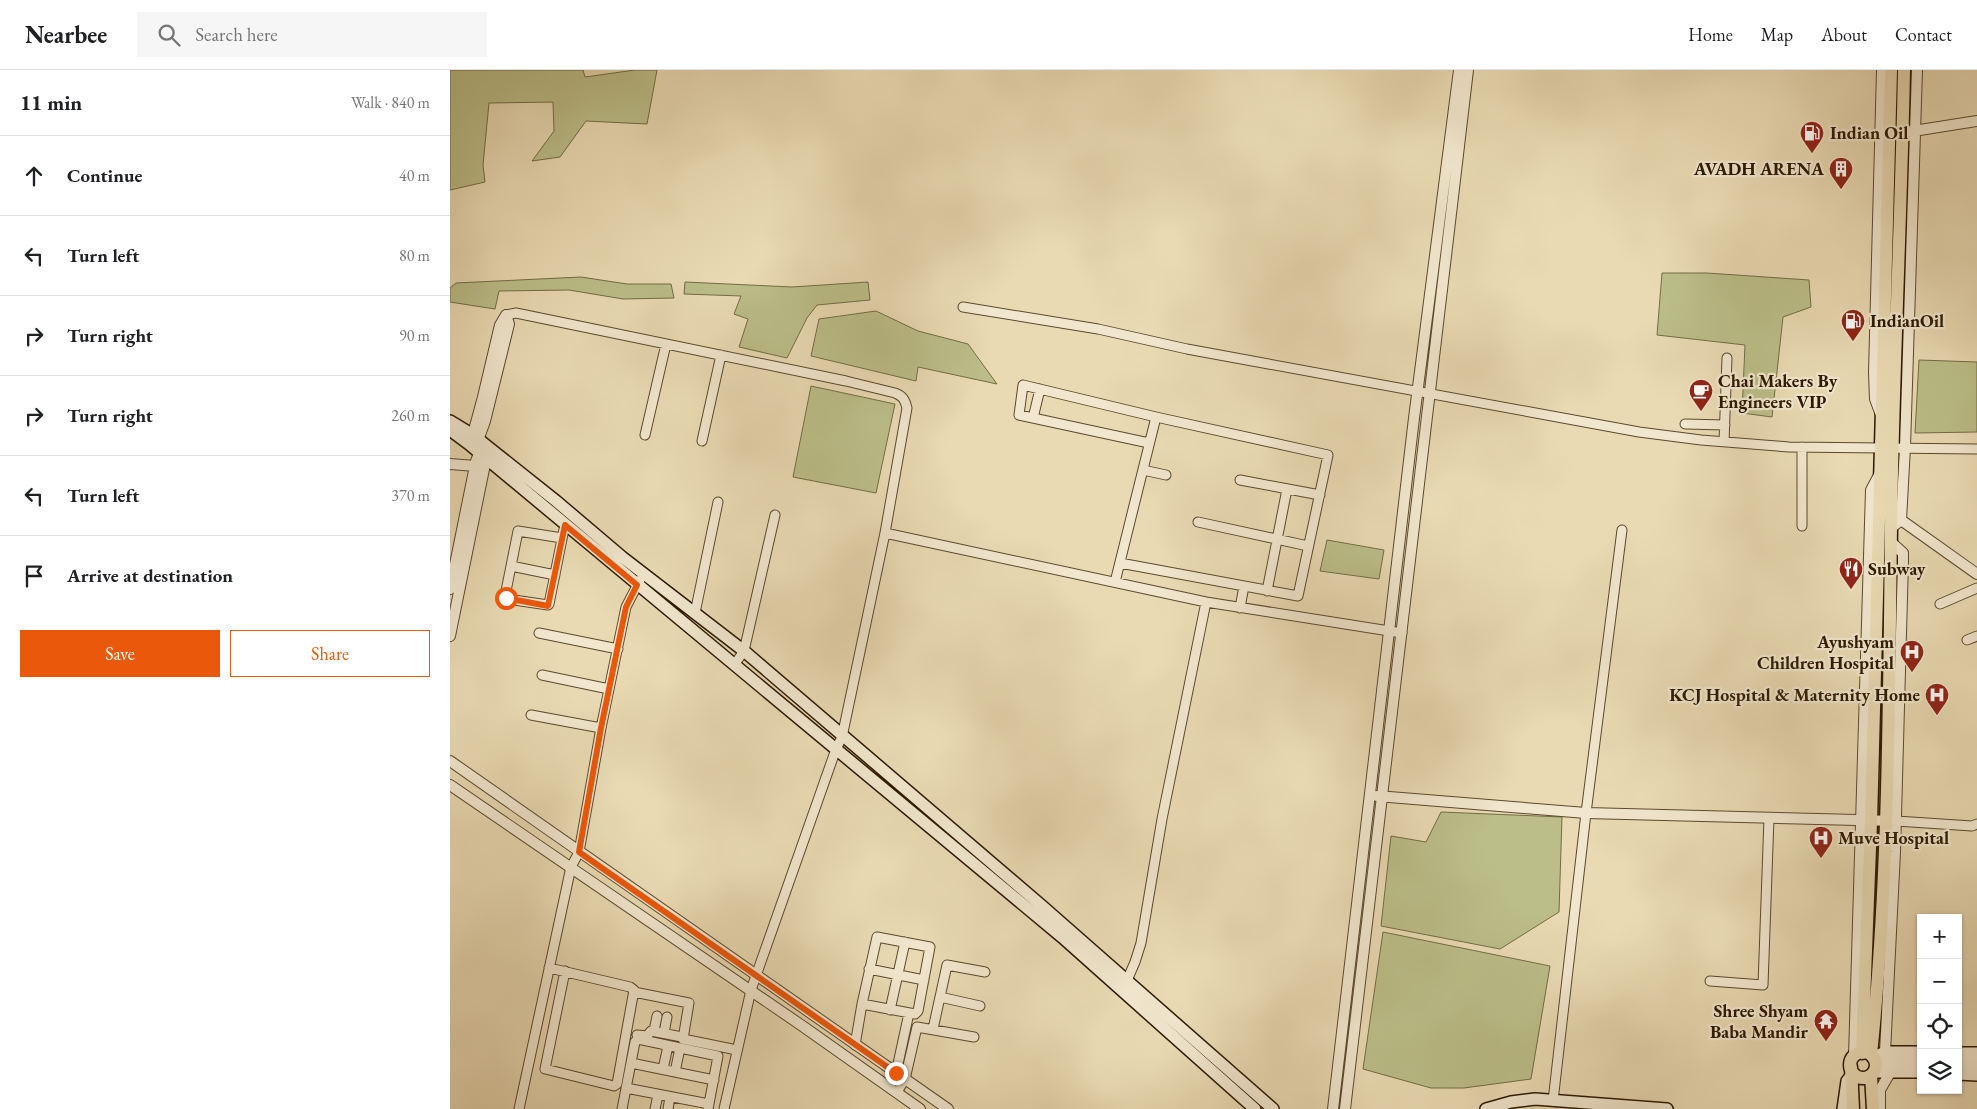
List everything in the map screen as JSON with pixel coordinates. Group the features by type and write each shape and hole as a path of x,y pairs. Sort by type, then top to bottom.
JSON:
{"main road":[{"path":"1873,1109 1865,1064 1866,822 1880,473 1893,447 1882,416 1885,136 1891,70"},
{"path":"1853,1109 1865,1064 1878,987 1890,821 1892,543 1896,524 1893,447 1909,132 1904,70"},
{"path":"450,421 565,525 1062,937 1255,1109"},
{"path":"450,430 479,447 744,651 1127,979 1273,1109"},
{"path":"1843,1109 1847,1081 1865,1064 1885,1052 1917,1052"},
{"path":"1962,1053 1977,1053"},
{"path":"1865,1064 1917,1063"},
{"path":"1865,1064 1891,1071 1917,1072"},
{"path":"1962,1064 1977,1064"},
{"path":"1962,1074 1977,1075"},
{"path":"1486,1109 1511,1102 1535,1099 1667,1109"}],"street":[{"path":"1334,1109 1369,796 1459,70"},
{"path":"1345,1109 1468,70"},
{"path":"1882,70 1885,136 1977,121"},
{"path":"1909,132 1917,70"},
{"path":"963,307 1098,329 1187,349 1621,430 1724,442 1802,447 1977,449"},
{"path":"450,636 500,325 506,314 516,314 721,355 846,382 902,396 905,400 907,408 885,533 842,736 751,990 724,1109"},
{"path":"645,435 666,344"},
{"path":"702,441 721,355"},
{"path":"1724,442 1727,358"},
{"path":"1120,563 1298,596 1328,455 1023,385 1019,415 1149,443"},
{"path":"1033,418 1040,389"},
{"path":"1115,582 1156,416"},
{"path":"1685,424 1725,425"},
{"path":"450,588 452,568 479,447"},
{"path":"1802,447 1802,526"},
{"path":"450,464 475,466"},
{"path":"1143,470 1166,475"},
{"path":"1240,480 1320,495"},
{"path":"1267,590 1287,489"},
{"path":"695,613 718,502"},
{"path":"734,665 744,651 775,515"},
{"path":"1198,522 1308,546"},
{"path":"1896,524 1977,574"},
{"path":"562,538 520,530 517,533 505,595 507,599 547,606 565,525"},
{"path":"1553,1101 1586,813 1622,530"},
{"path":"885,533 1206,602 1402,633"},
{"path":"510,566 555,575"},
{"path":"519,1109 571,867 579,852 601,728 626,607 645,574"},
{"path":"1240,608 1244,586"},
{"path":"1940,604 1977,588"},
{"path":"1122,991 1141,943 1162,819 1206,602"},
{"path":"539,633 618,649"},
{"path":"1967,640 1977,636"},
{"path":"542,675 610,689"},
{"path":"531,715 601,728"},
{"path":"450,761 948,1109"},
{"path":"450,785 751,990 920,1109"},
{"path":"1369,796 1586,813 1866,822 1890,821 1972,826 1977,824"},
{"path":"1710,981 1763,986 1769,818"},
{"path":"1885,1052 1890,821"},
{"path":"855,1044 862,1004 869,969 877,937 931,948 918,1011 915,1014 862,1004"},
{"path":"890,1010 905,942"},
{"path":"933,1029 948,966 985,972"},
{"path":"549,968 565,971 633,988 634,992 617,1084 614,1086 545,1069 565,971"},
{"path":"869,969 924,980"},
{"path":"634,992 689,1003 682,1037"},
{"path":"940,997 980,1006"},
{"path":"801,1025 810,1012"},
{"path":"897,1092 909,1013"},
{"path":"539,1015 555,1018"},
{"path":"654,1031 657,1016"},
{"path":"664,1033 667,1017"},
{"path":"537,1025 553,1028"},
{"path":"900,1076 917,1028 920,1026 974,1037"},
{"path":"632,1034 647,1036 649,1032 654,1031 682,1037 684,1040 737,1050"},
{"path":"622,1109 637,1040 718,1056 711,1095"},
{"path":"663,1070 668,1046"},
{"path":"675,1072 680,1048"},
{"path":"631,1063 675,1072 711,1095"},
{"path":"1880,1109 1880,1090 1891,1071"},
{"path":"626,1088 670,1097 727,1095"},
{"path":"655,1109 658,1094"},
{"path":"668,1109 670,1097"}],"green space":[{"path":"450,70 583,70 585,77 635,70 657,70 647,124 586,121 560,157 532,161 554,131 553,102 489,103 483,165 485,182 450,190"},
{"path":"1662,273 1707,273 1809,280 1811,307 1783,317 1772,417 1742,413 1745,345 1657,335"},
{"path":"581,277 627,284 671,284 674,298 623,299 569,290 499,291 495,309 450,302 450,288 456,283"},
{"path":"685,282 792,287 868,282 870,300 817,305 807,318 787,358 739,347 748,319 734,314 741,296 684,294"},
{"path":"876,311 918,331 968,344 997,384 918,367 916,381 811,356 819,319"},
{"path":"1919,360 1977,362 1977,432 1915,433"},
{"path":"811,386 895,404 876,493 793,477"},
{"path":"1327,540 1384,550 1379,579 1320,571"},
{"path":"1441,812 1562,817 1559,912 1500,949 1381,926 1391,836 1426,842"},
{"path":"1383,932 1550,966 1531,1079 1464,1088 1431,1088 1363,1069"}],"place":[{"name":"Indian Oil","path":"1812,154"},
{"name":"AVADH ARENA","path":"1841,190"},
{"name":"IndianOil","path":"1853,342"},
{"name":"Chai Makers By Engineers VIP","path":"1701,412"},
{"name":"Subway","path":"1851,590"},
{"name":"Ayushyam Children Hospital","path":"1912,673"},
{"name":"KCJ Hospital & Maternity Home","path":"1937,716"},
{"name":"Muve Hospital","path":"1821,859"},
{"name":"Shree Shyam Baba Mandir","path":"1826,1042"}],"route":[{"path":"506,598 548,606 565,525 637,585 626,607 601,728 579,852 896,1073"}]}
